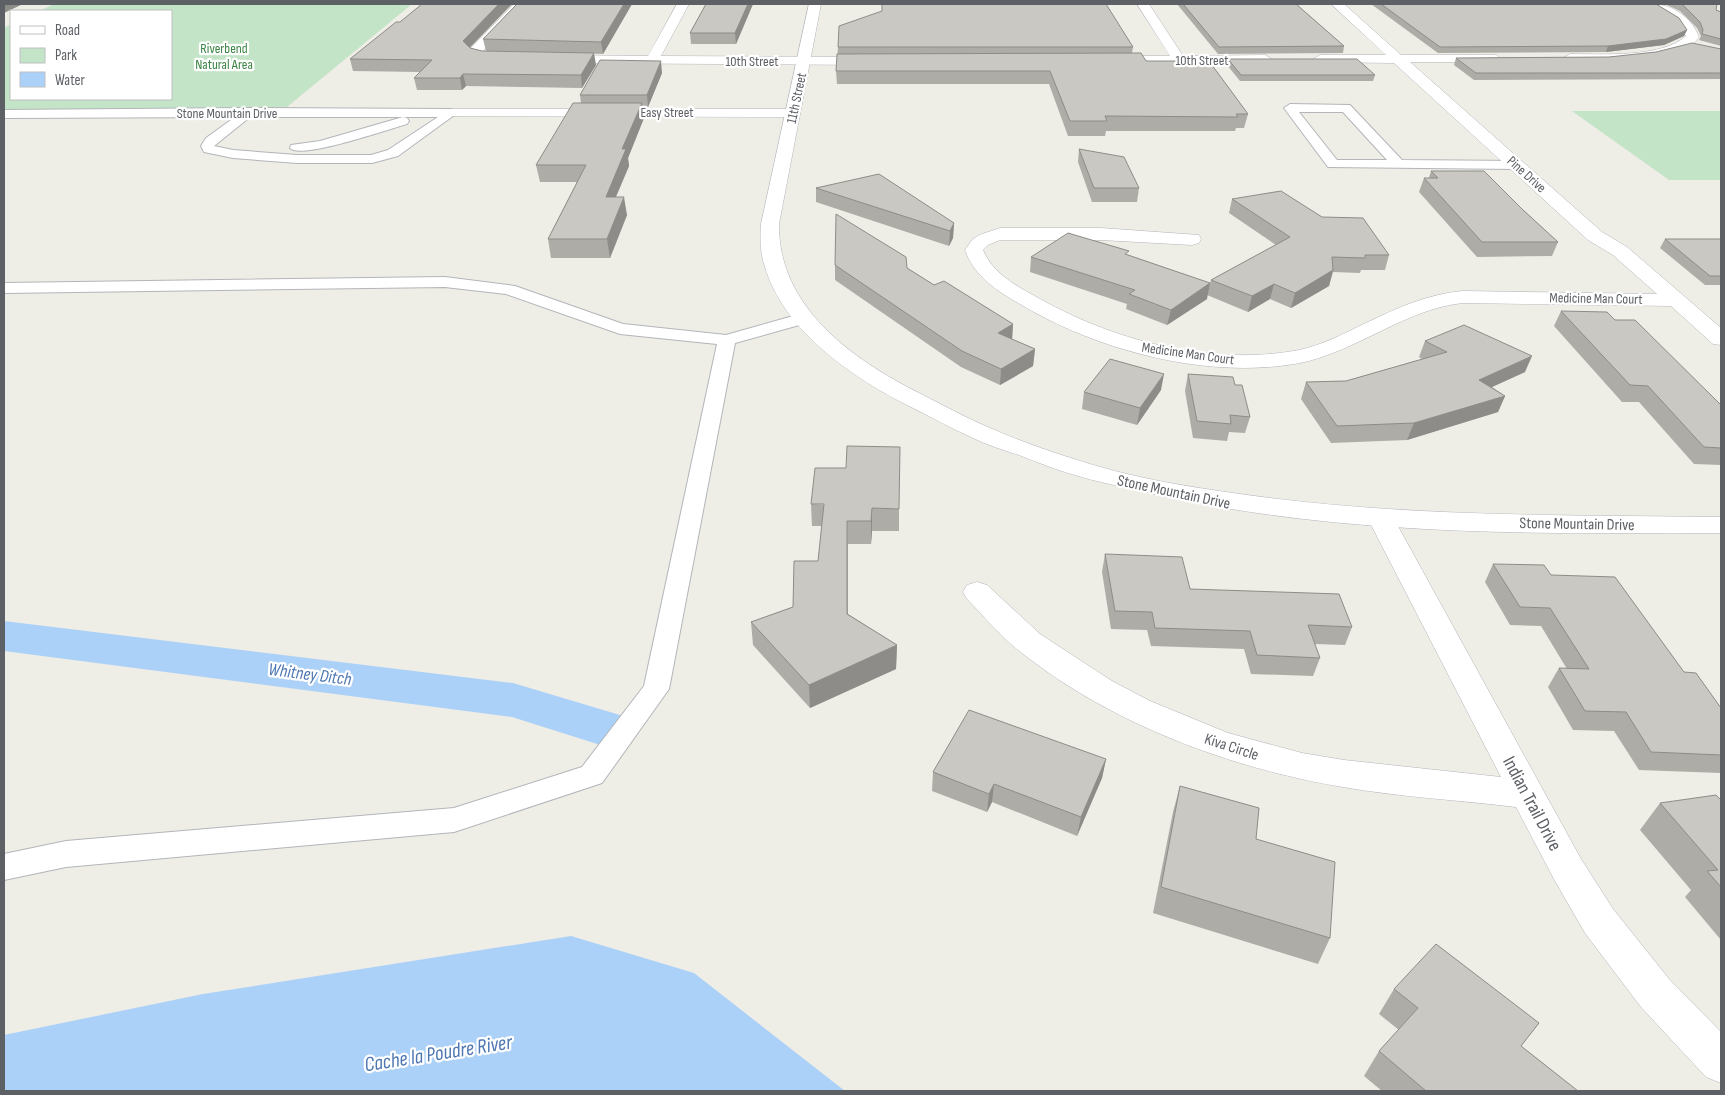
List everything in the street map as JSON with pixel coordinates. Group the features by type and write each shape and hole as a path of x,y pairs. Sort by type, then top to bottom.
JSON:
{"street":[{"path":"479,56 474,53 520,4"},
{"path":"652,60 683,4"},
{"name":"11th Street","path":"776,192 815,4"},
{"path":"1143,4 1179,60"},
{"name":"Pine Drive","path":"1337,4 1595,236 1620,251 1721,339"},
{"path":"1557,58 1626,56 1660,52 1687,43 1693,36 1685,22 1654,4"},
{"path":"1687,43 1704,47"},
{"path":"463,60 479,56 516,58"},
{"path":"1304,59 1507,58"},
{"name":"10th Street","path":"545,59 885,61"},
{"name":"10th Street","path":"1090,60 1275,59"},
{"name":"Easy Street","path":"451,113 792,113"},
{"name":"Stone Mountain Drive","path":"776,192 770,224 770,247 776,271 789,296 804,318 822,337 849,361 918,404 962,425 1050,460 1096,474 1214,500 1313,514 1381,519 1721,525"},
{"name":"Medicine Man Court","path":"1192,239 1101,234 1000,234 985,239 976,245 974,250 976,258 987,272 1003,286 1054,315 1128,344 1206,358 1247,361 1301,356 1326,349 1358,336 1415,308 1438,300 1486,297 1676,300"},
{"name":"Indian Trail Drive","path":"1381,519 1568,870 1599,921 1655,993 1721,1062"},
{"name":"Kiva Circle","path":"977,592 1027,640 1088,683 1123,702 1219,743 1278,760 1343,774 1528,794"}],"lane":[{"path":"1398,164 1346,108 1290,108 1333,164 1517,165"},
{"path":"249,112 211,141 207,146 209,149 233,154 339,160 372,159 393,153 451,113"},
{"path":"233,154 321,145 388,124 451,113"},
{"name":"Stone Mountain Drive","path":"4,114 451,113"},
{"path":"321,145 339,160"},
{"path":"4,288 445,282 509,289 620,329 727,340 804,318"},
{"path":"4,867 66,854 454,820 592,775 656,689 727,340"}],"green space":[{"name":"Riverbend Natural Area","path":"54,4 412,4 287,107 4,110 4,28 10,25 10,100 172,100 172,10 41,10"},
{"path":"1572,111 1721,111 1721,180 1669,180"}],"water":[{"name":"Cache la Poudre River","path":"571,936 694,973 845,1091 4,1091 4,1035 203,994"}],"building":[{"path":"422,4 499,4 463,41 470,48 482,51 594,53 581,75 463,74 460,78 414,78 432,60 350,59"},
{"path":"517,4 624,4 601,42 483,39"},
{"path":"706,4 748,4 735,33 690,33"},
{"path":"882,4 1106,4 1133,47 838,47 839,26 882,11"},
{"path":"1183,4 1296,4 1344,46 1219,47"},
{"path":"1381,4 1656,4 1679,18 1687,30 1666,39 1608,46 1440,47"},
{"path":"1680,4 1717,4 1716,10 1721,12 1721,39 1702,34 1703,30 1700,22"},
{"path":"1692,43 1721,49 1721,73 1476,73 1456,58 1609,57 1656,52"},
{"path":"1141,53 1146,61 1209,61 1248,114 1236,114 1238,117 1105,116 1107,121 1070,121 1050,71 836,71 837,54"},
{"path":"1228,59 1357,59 1375,75 1241,75"},
{"path":"600,60 661,61 647,95 580,95"},
{"path":"573,103 642,103 622,149 626,149 606,197 624,197 607,239 548,239 586,165 536,165"},
{"path":"1079,149 1124,157 1139,188 1094,188"},
{"path":"1431,171 1484,171 1558,242 1482,242 1424,178 1438,178"},
{"path":"879,174 954,223 950,231 816,188"},
{"path":"1281,191 1322,217 1363,218 1389,255 1365,255 1365,258 1332,257 1333,270 1295,293 1274,284 1252,296 1211,280 1290,237 1232,199"},
{"path":"836,214 906,257 907,268 934,285 944,281 1013,324 998,333 1035,349 1001,369 962,351 835,265"},
{"path":"1068,233 1129,251 1125,254 1210,283 1171,310 1129,294 1135,290 1031,257"},
{"path":"1665,239 1721,239 1721,276 1710,276"},
{"path":"1561,311 1607,312 1615,320 1635,320 1721,405 1721,448 1704,447 1648,386 1630,385"},
{"path":"1464,325 1532,356 1479,380 1505,396 1414,423 1337,426 1306,382 1346,381 1447,352 1425,341"},
{"path":"1110,359 1164,374 1140,408 1084,392"},
{"path":"1188,374 1233,377 1235,385 1242,385 1250,417 1230,415 1231,424 1197,421"},
{"path":"847,446 900,447 899,509 872,508 871,521 847,521 847,614 897,645 809,685 751,622 793,607 794,561 818,561 824,504 811,504 815,468 846,468"},
{"path":"1105,554 1182,557 1190,589 1339,594 1352,627 1308,625 1320,658 1257,655 1250,631 1155,628 1152,612 1115,611"},
{"path":"1493,564 1544,565 1551,575 1615,577 1684,672 1696,673 1721,708 1721,755 1651,752 1626,712 1585,711 1559,668 1589,669 1550,608 1520,607"},
{"path":"969,710 1106,759 1081,817 994,784 989,794 933,772"},
{"path":"1180,786 1259,808 1256,839 1335,862 1330,938 1161,887"},
{"path":"1716,795 1721,800 1721,887 1707,871 1718,870 1660,803"},
{"path":"1436,944 1539,1023 1521,1046 1578,1091 1426,1091 1379,1051 1418,1008 1394,989"}],"waterway":[{"name":"Whitney Ditch","path":"4,636 513,700 613,731"}]}
